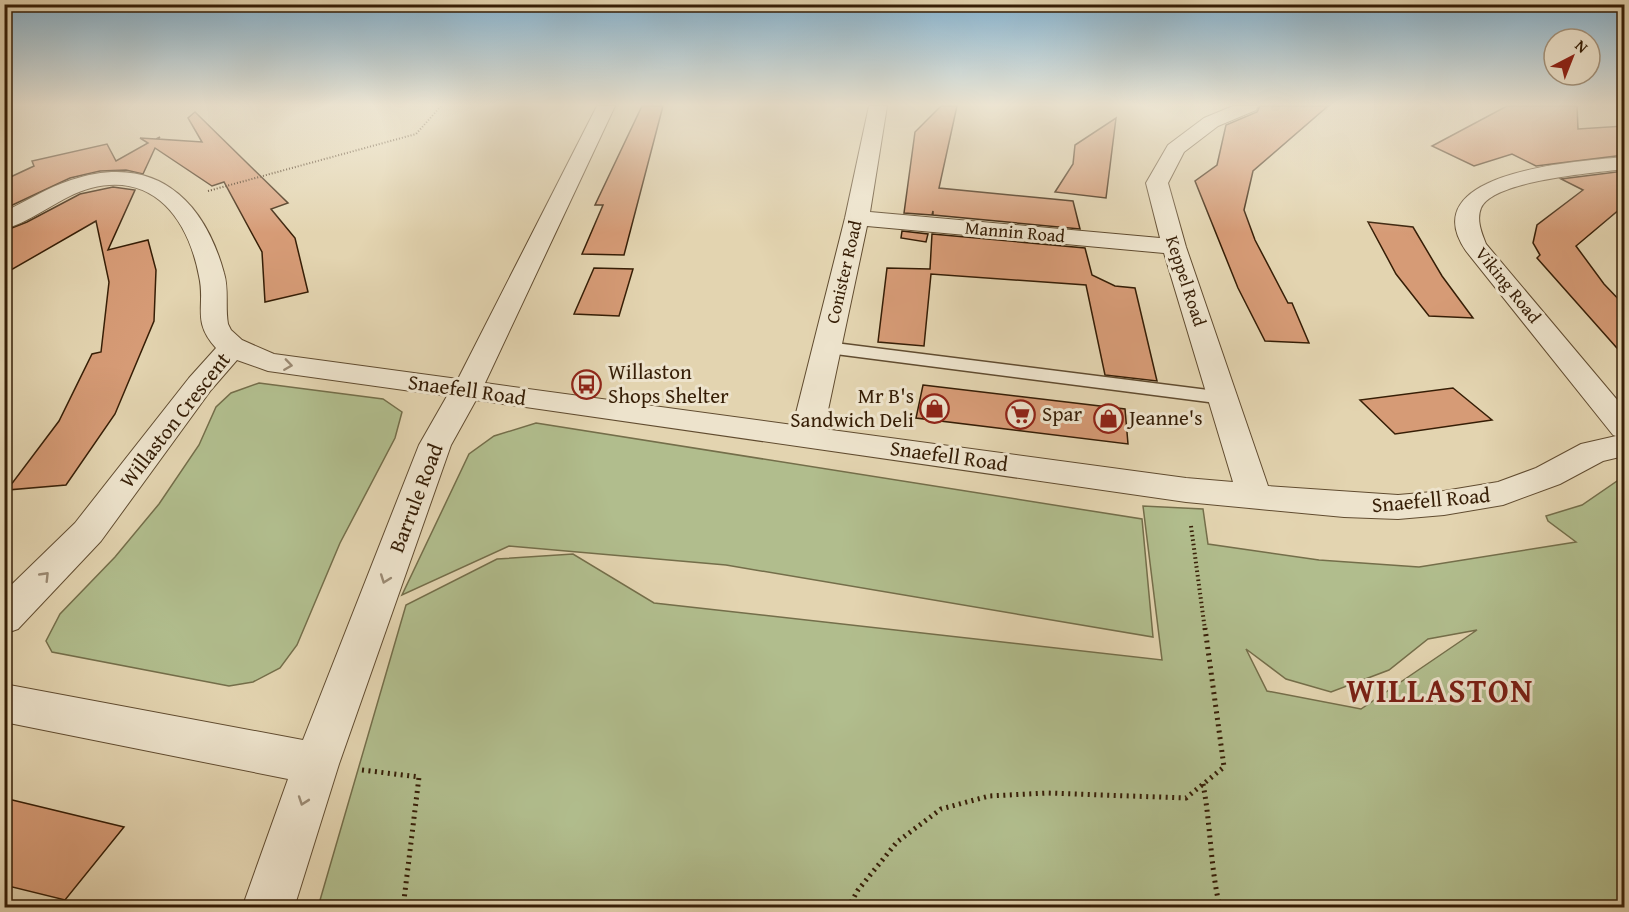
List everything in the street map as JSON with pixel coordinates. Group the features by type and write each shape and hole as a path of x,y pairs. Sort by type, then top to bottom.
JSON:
{"street":[{"name":"Barrule Road","path":"268,908 316,764 435,445 466,390 585,149"},
{"name":"Conister Road","path":"806,436 857,218 870,149"},
{"name":"Keppel Road","path":"1176,149 1157,183 1174,247 1255,497"},
{"name":"Viking Road","path":"1624,163 1528,177 1484,191 1472,201 1467,214 1468,229 1475,246 1624,428"},
{"name":"Willaston Crescent","path":"4,222 59,193 86,183 112,178 136,178 154,183 176,201 198,234 213,276 215,327 232,348 200,384 88,532 4,618"},
{"name":"Mannin Road","path":"857,218 1174,247"},
{"name":"Snaefell Road","path":"232,348 268,362 466,390 1186,490 1344,505 1387,507 1444,503 1503,494 1548,476 1593,452 1624,445"},
{"path":"4,702 316,764"}],"lane":[{"path":"826,348 1224,398"}],"path":[{"path":"176,201 361,149"},
{"path":"848,908 858,890 897,842 941,809 989,796 1047,793 1186,798 1224,767 1186,490"},
{"path":"316,764 419,777 403,908"},
{"path":"1203,784 1210,821 1212,874 1220,908"}],"green space":[{"path":"259,383 383,399 402,412 395,438 340,543 297,645 280,668 253,682 229,686 52,652 46,641 60,614 115,557 159,504 199,445 216,407 231,393"},
{"path":"536,423 1142,519 1153,637 726,565 509,546 402,595 469,454 494,436"},
{"path":"1620,479 1624,480 1624,907 318,907 406,605 497,559 573,554 654,603 1162,660 1143,506 1203,509 1208,544 1319,560 1419,567 1576,542 1548,521 1546,516 1582,505","holes":["1477,630 1361,709 1267,691 1246,649 1286,679 1331,692 1389,670 1428,639"]}],"building":[{"path":"87,149 109,149 116,161 138,149 155,149 143,174 126,170 100,171 70,178 4,209 4,180 34,166 32,161"},
{"path":"156,149 232,149 288,203 271,209 295,238 308,292 265,302 262,252 224,182 212,186"},
{"path":"622,149 652,149 624,255 582,254 603,205 595,205"},
{"path":"913,149 948,149 939,188 1073,201 1080,229 933,215 933,211 932,215 904,213"},
{"path":"1075,149 1112,149 1106,198 1055,192 1073,164"},
{"path":"1221,149 1279,149 1253,171 1244,210 1255,240 1288,303 1292,303 1309,343 1265,341 1238,288 1195,181 1217,165"},
{"path":"1437,149 1624,149 1624,155 1536,166 1512,154 1474,166"},
{"path":"1624,171 1624,212 1620,209 1576,246 1604,284 1624,305 1624,356 1537,258 1540,255 1533,243 1537,225 1583,190 1561,179"},
{"path":"113,187 135,190 108,250 148,240 156,270 154,321 115,414 66,485 7,490 59,421 92,354 101,352 109,282 96,221 4,274 4,231 27,222 80,194"},
{"path":"1368,222 1413,227 1442,276 1473,318 1429,316 1396,274"},
{"path":"902,231 928,234 926,242 901,238"},
{"path":"932,234 1085,248 1092,275 1115,286 1135,288 1157,381 1105,375 1086,285 931,274 924,346 878,342 887,268 930,269"},
{"path":"594,268 633,269 619,316 574,314"},
{"path":"923,385 1125,409 1128,444 916,418"},
{"path":"1453,388 1492,420 1395,434 1360,400"},
{"path":"4,798 124,827 65,900 4,885"}],"place":[{"name":"Willaston Shops Shelter","path":"587,384"},
{"name":"Mr B's Sandwich Deli","path":"935,408"},
{"name":"Spar","path":"1021,414"},
{"name":"Jeanne's","path":"1108,418"}],"district":[{"name":"WILLASTON","path":"1440,690"}]}
